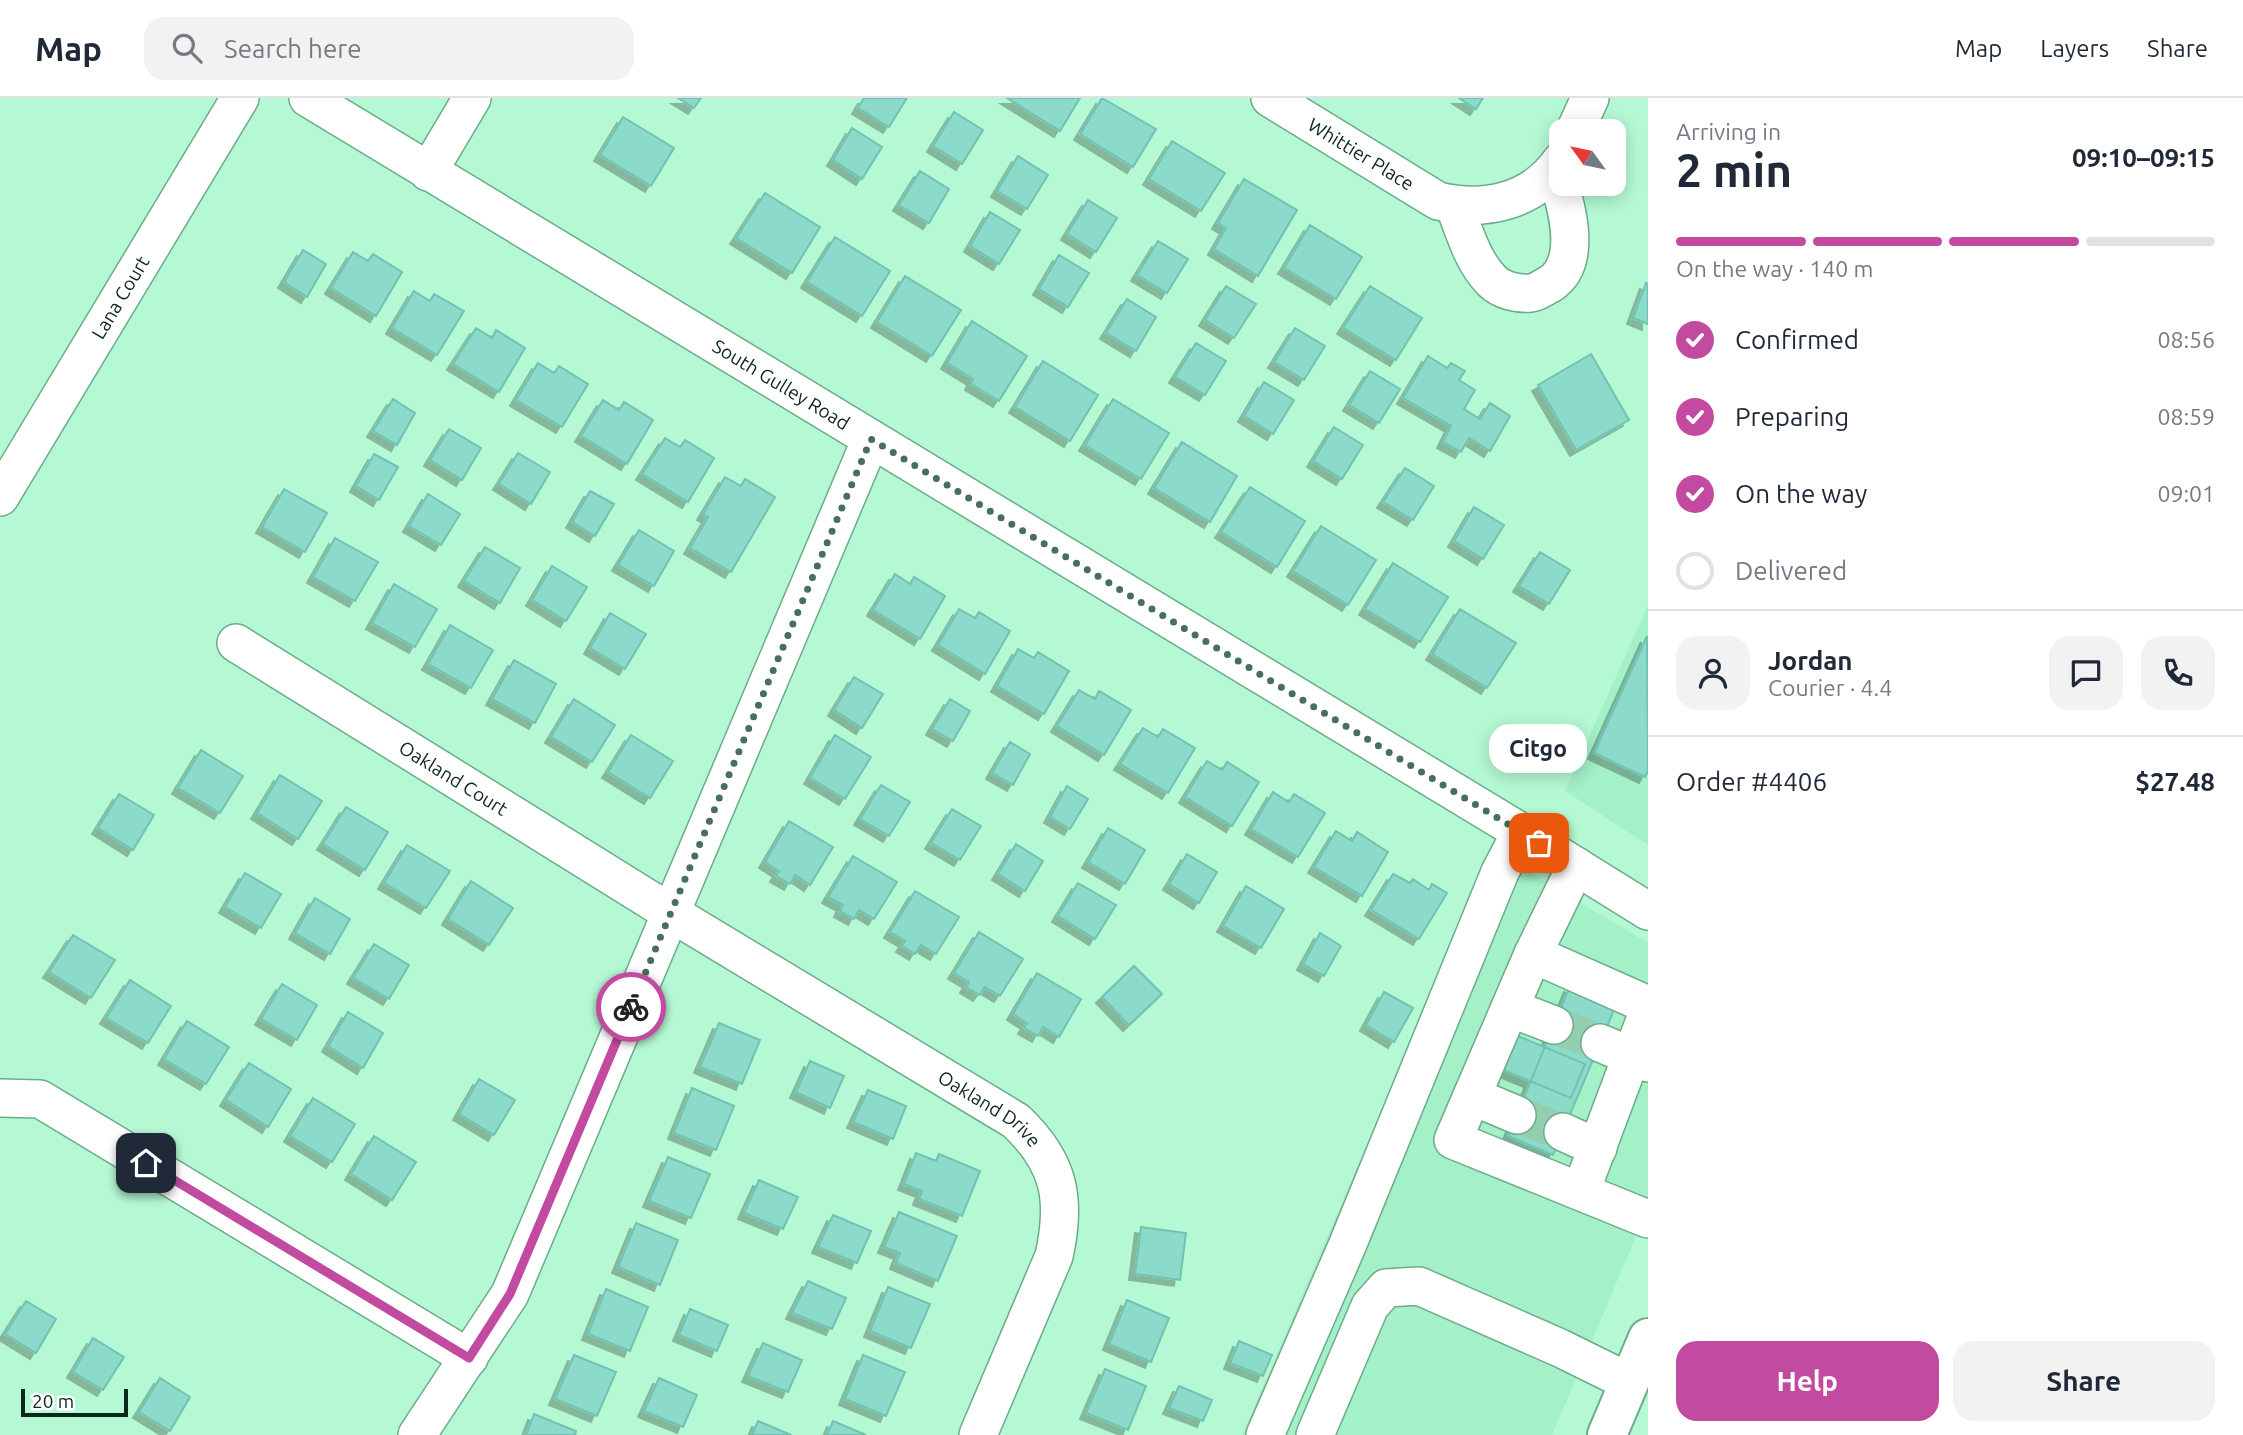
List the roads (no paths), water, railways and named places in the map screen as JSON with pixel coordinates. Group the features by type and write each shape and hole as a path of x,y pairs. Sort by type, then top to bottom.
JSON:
{"main road":[{"path":"1607,1435 1648,1338"}],"street":[{"name":"Lana Court","path":"0,496 240,98"},
{"name":"South Gulley Road","path":"307,98 1648,911"},
{"path":"428,172 472,98"},
{"name":"Whittier Place","path":"1270,98 1438,201 1475,207 1498,205 1538,185 1549,174"},
{"path":"1580,119 1590,98"},
{"path":"1454,205 1473,253 1493,282 1514,293 1536,292 1560,278 1570,251 1565,196"},
{"path":"416,1435 510,1294 871,439"},
{"name":"Oakland Court","path":"236,643 671,913"},
{"path":"1265,1435 1352,1234 1500,872 1521,832"},
{"path":"1576,866 1533,954 1453,1140 1648,1219"},
{"name":"Oakland Drive","path":"671,913 1016,1121 1033,1137 1046,1156 1059,1194 1061,1225 1054,1256 978,1435"},
{"path":"1533,954 1648,1005"},
{"path":"1510,1008 1555,1025"},
{"path":"1581,1191 1598,1148 1627,1054 1648,1012"},
{"path":"1472,1096 1517,1115"},
{"path":"0,1098 40,1099 469,1358"},
{"path":"1563,1132 1598,1148"},
{"path":"1315,1435 1370,1306 1386,1288 1419,1286 1560,1348 1629,1382"}],"tunnel":[{"path":"1554,1025 1600,1043"},
{"path":"1517,1115 1563,1132"}],"place":[{"name":"Citgo","path":"1539,843"}]}
